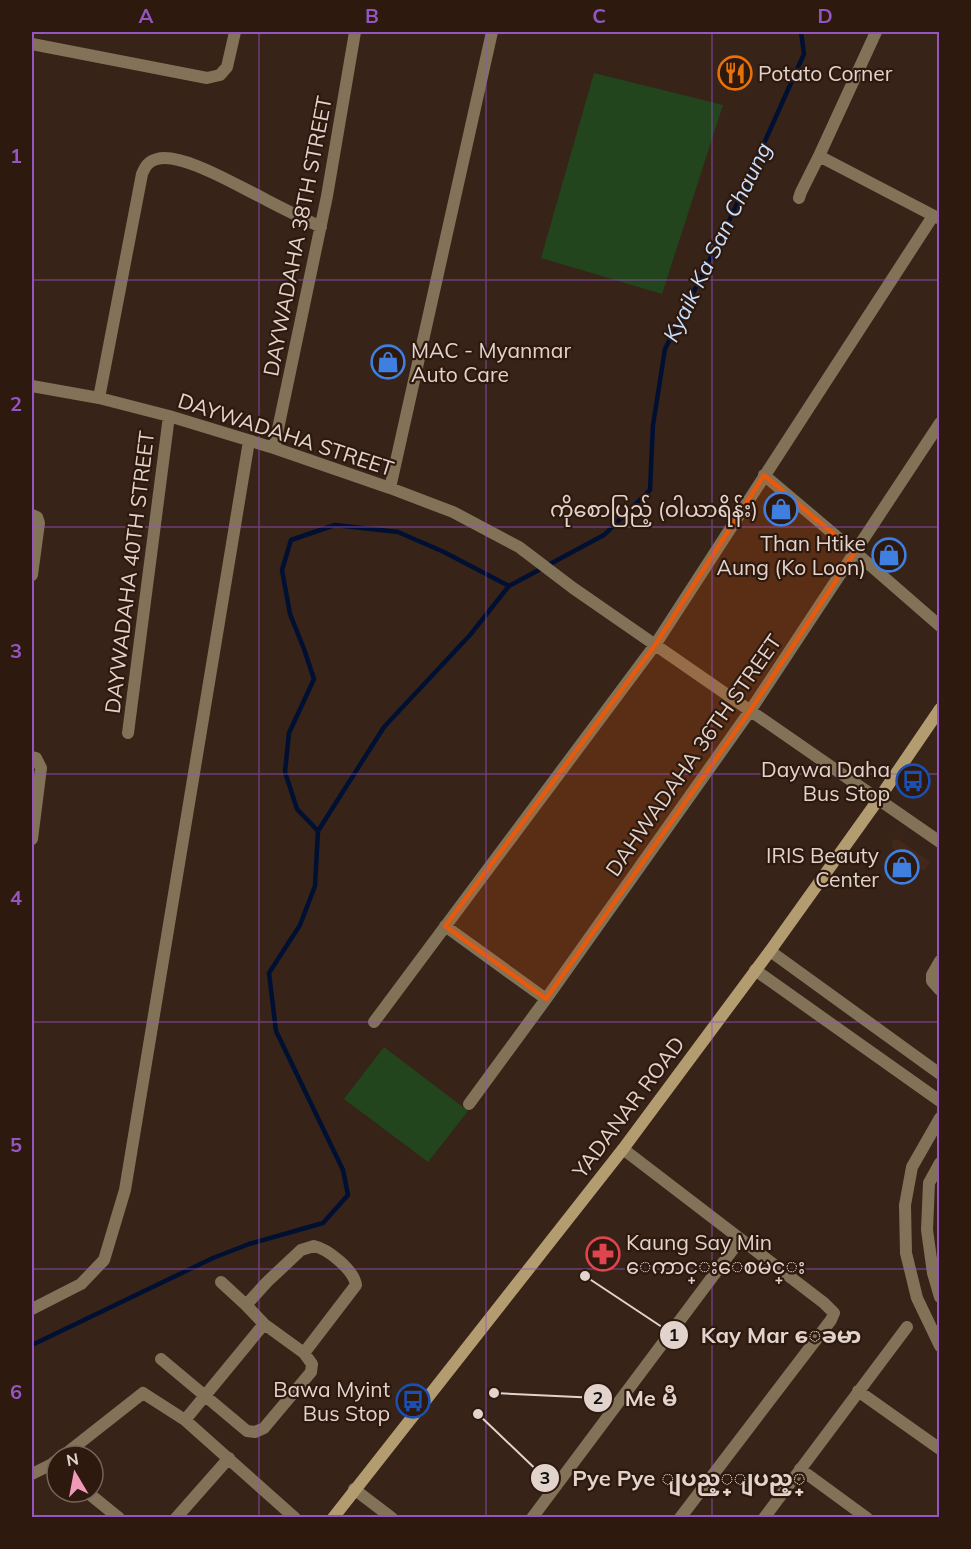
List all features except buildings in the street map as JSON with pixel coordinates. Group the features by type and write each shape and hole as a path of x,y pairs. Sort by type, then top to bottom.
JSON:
{"main road":[{"name":"YADANAR ROAD","path":"333,1518 623,1149 770,951 878,800 939,709"}],"street":[{"path":"32,44 207,78 220,75 227,67 235,32"},
{"name":"DAYWADAHA 38TH STREET","path":"274,448 321,227 355,32"},
{"path":"390,488 492,32"},
{"path":"799,198 876,32"},
{"path":"374,1022 654,645 936,217 819,156"},
{"path":"99,398 142,174 146,165 154,159 173,158 205,170 321,227"},
{"name":"DAYWADAHA STREET","path":"32,386 99,398 169,416 274,448 453,512 519,547 654,645"},
{"name":"DAYWADAHA 40TH STREET","path":"128,733 169,416"},
{"name":"DAHWADAHA 36TH STREET","path":"470,1104 750,711 939,423"},
{"path":"32,1309 81,1284 104,1260 125,1190 249,441"},
{"path":"764,475 939,626"},
{"path":"32,514 37,517 39,523 32,574"},
{"path":"654,645 939,842"},
{"path":"32,757 36,758 41,768 32,839"},
{"path":"445,926 546,999"},
{"path":"770,951 939,1074"},
{"path":"939,961 932,975 932,981 939,990"},
{"path":"755,970 939,1101"},
{"path":"939,1118 912,1167 905,1205 906,1253 917,1298 939,1346"},
{"path":"623,1149 834,1313 831,1320 680,1518"},
{"path":"939,1163 929,1183 927,1230 939,1297"},
{"path":"532,1518 740,1240"},
{"path":"246,1305 301,1250 314,1246 322,1248 337,1258 353,1277 356,1285 304,1353"},
{"path":"161,1359 247,1431 255,1432 264,1428 311,1372 312,1364 304,1353 264,1324 221,1282"},
{"path":"185,1420 264,1324"},
{"path":"764,1518 907,1327"},
{"path":"858,1391 939,1449"},
{"path":"78,1444 143,1393 185,1420 295,1518"},
{"path":"176,1518 229,1458"},
{"path":"800,1469 867,1518"},
{"path":"354,1489 392,1518"},
{"path":"102,1504 119,1518"}],"highlighted area":[{"path":"764,475 855,552 750,711 546,999 445,926 655,645"}],"shaded area":[{"path":"894,839 898,839 930,862 924,871 891,848"}],"green space":[{"path":"594,73 723,105 662,294 541,258"},
{"path":"384,1047 468,1111 428,1162 344,1099"}],"waterway":[{"name":"Kyaik Ka San Chaung","path":"32,1345 213,1258 249,1244 323,1223 348,1195 343,1170 276,1031 269,973 300,925 315,886 318,831 384,727 470,635 509,586 604,535 650,490 653,425 665,349 730,219 804,54 801,32"},
{"path":"318,831 297,809 285,772 289,733 314,679 290,614 282,570 291,540 335,525 398,532 444,552 509,586"}],"place":[{"name":"Potato Corner","path":"735,73"},
{"name":"MAC - Myanmar Auto Care","path":"388,362"},
{"name":"ကိုစောပြည့် (ဝါယာရိန်း)","path":"781,509"},
{"name":"Than Htike Aung (Ko Loon)","path":"889,555"},
{"name":"Daywa Daha Bus Stop","path":"913,781"},
{"name":"IRIS Beauty Center","path":"902,867"},
{"name":"Kaung Say Min ေကာင္းေစမင္း","path":"603,1254"},
{"name":"Kay Mar ေခမာ","path":"585,1276"},
{"name":"Me မီ","path":"494,1393"},
{"name":"Bawa Myint Bus Stop","path":"413,1401"},
{"name":"Pye Pye ျပည့္ျပည့္","path":"478,1414"}]}
